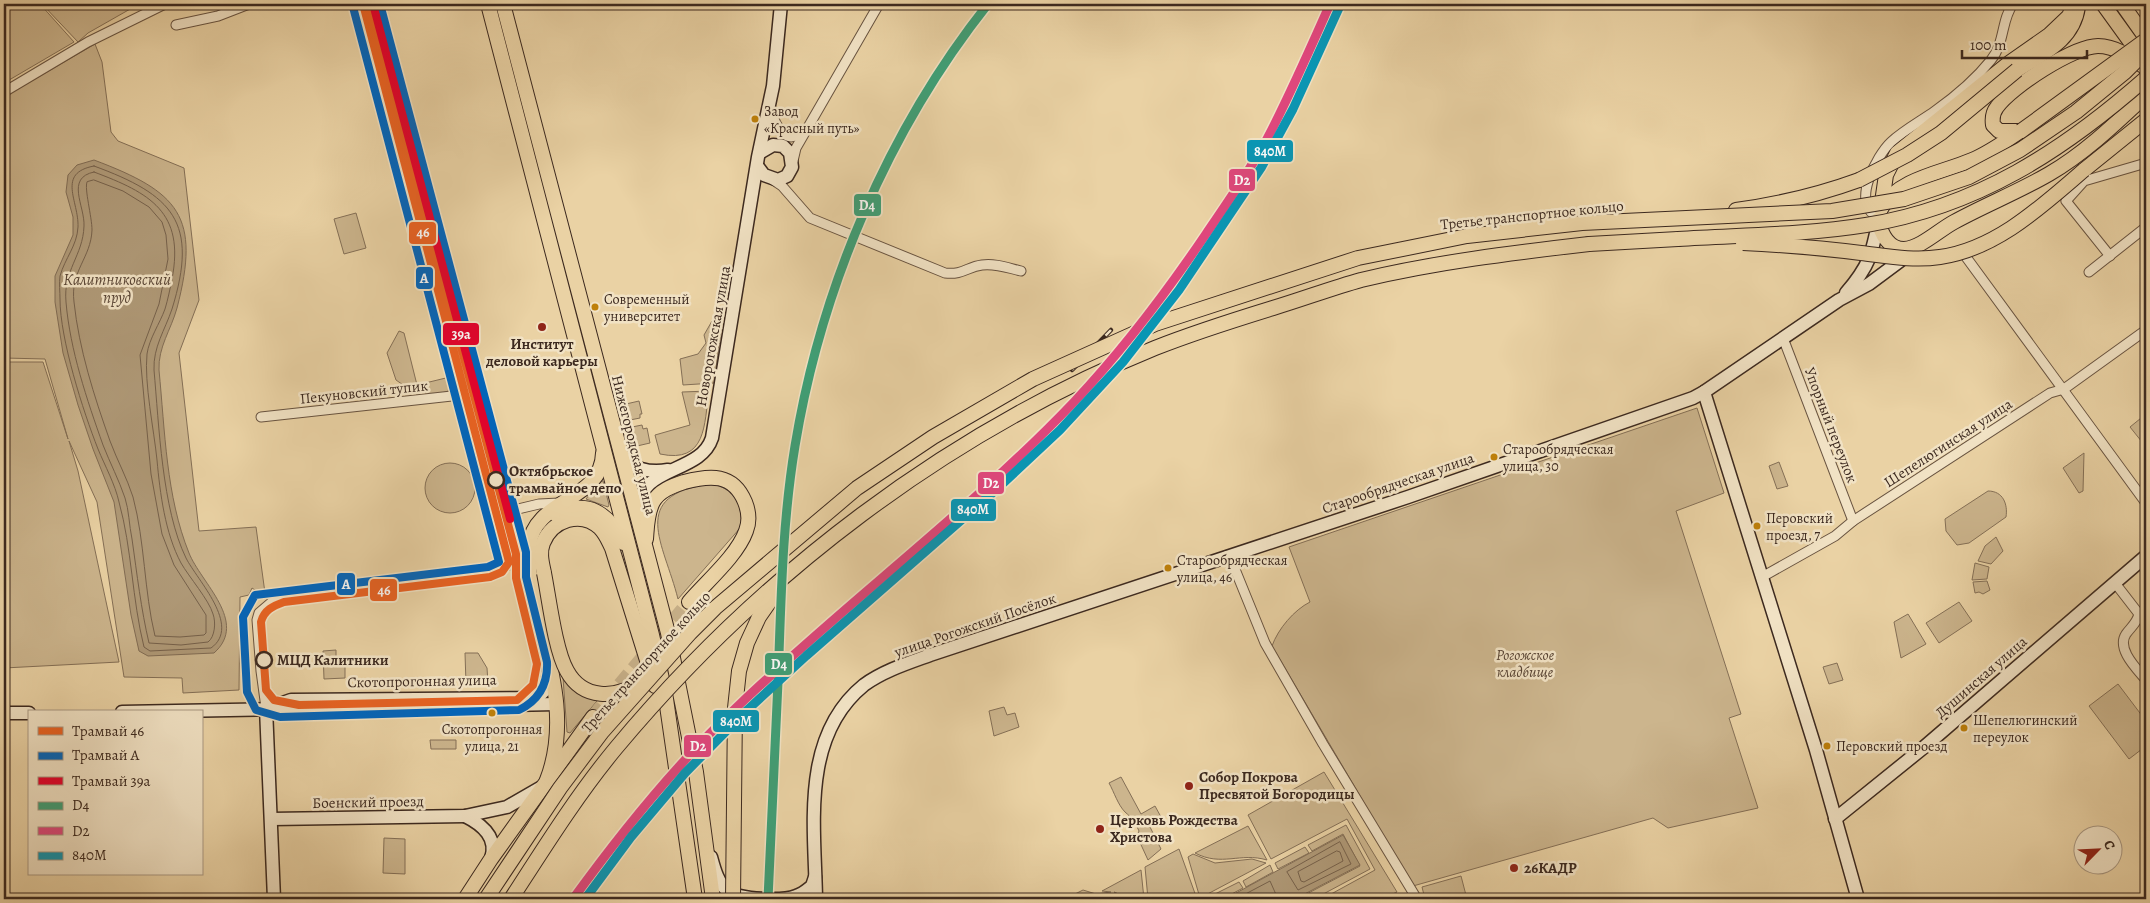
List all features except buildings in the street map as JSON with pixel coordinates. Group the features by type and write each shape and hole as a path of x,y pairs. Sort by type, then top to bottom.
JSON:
{"main road":[{"name":"Нижегородская улица","path":"488,4 659,663 673,741 695,899"},
{"name":"Нижегородская улица","path":"503,4 619,447 638,527 668,633 696,772 713,899"},
{"path":"2074,4 2069,16 2060,26 2009,63 1897,153 1886,175 1879,215 1886,241 1897,248 1912,247 1967,215 2017,192 2051,173 2082,151 2146,95"},
{"path":"1678,219 1784,204 1821,194 1859,180 1907,155 1941,133 2017,70 2062,40 2072,29 2078,4"},
{"path":"2103,4 2126,39 2146,63"},
{"path":"1879,215 1889,196 1896,190 1974,159 2022,131 2146,39 2122,4"},
{"path":"2022,131 1999,131 1992,125 1992,116 1996,107 2007,96 2045,68 2073,52 2099,46 2129,56 2146,68"},
{"name":"Третье транспортное кольцо","path":"486,899 560,788 602,732 690,634 738,587 857,488 933,437 1033,379 1155,324 1358,258 1467,236 1582,223 1832,212 1904,199 1935,189 1990,166 2047,133 2118,77 2146,50"},
{"path":"513,897 576,801 614,750 650,709 708,649 813,552 870,507 941,458 1039,402 1155,348 1360,280 1470,258 1589,244 1833,230 1867,225 1942,206 1977,193 2029,166 2086,128 2146,78"},
{"path":"1678,239 1778,244 1906,259 1941,257 1973,248 2000,234 2033,213 2146,120"},
{"path":"544,783 555,757 558,737 556,704 549,659 529,574 529,543 546,514 559,503 588,488 596,480 603,457 603,442"},
{"path":"650,567 647,522 656,498 676,484 710,476 728,481 736,487 747,507 749,519 746,532 737,547 689,602"},
{"path":"538,525 550,516 574,507 583,507 601,513 618,533 636,575"},
{"path":"653,674 623,692 611,695 589,692 572,680 562,659 541,555 543,544 556,525 564,520 582,519 599,527 606,535 673,741"},
{"path":"734,899 735,708 740,671 747,643 759,617 779,588 813,552"},
{"path":"465,899 544,783 593,717"}],"street":[{"path":"4,92 88,42 165,4"},
{"path":"176,25 218,16 249,4"},
{"path":"274,899 266,708 257,620 259,613 277,600 499,571 514,562 366,4"},
{"name":"Новорогожская улица","path":"671,469 700,456 712,438 771,99 781,4"},
{"path":"792,198 788,180 798,144 878,4"},
{"path":"1879,215 1873,213 1866,198 1867,182 1876,159 1892,142 1974,80 1994,57 2002,42 2009,10 2014,4"},
{"path":"755,186 763,179 783,178 792,167 790,153 781,145 772,128 771,99"},
{"path":"773,117 781,134 786,137 796,137 808,127"},
{"path":"761,152 768,146 781,145 790,147 798,144"},
{"path":"2110,256 2066,201 2084,181 2146,162"},
{"path":"758,167 770,179 782,186 810,218 945,273 957,274 981,265 996,265 1021,271"},
{"name":"Старообрядческая улица","path":"1839,300 1863,273 1872,256 1879,215"},
{"path":"2089,272 2146,227"},
{"name":"Старообрядческая улица","path":"1230,558 1483,472 1704,392 1839,300 1869,284 1928,239"},
{"path":"1966,257 2146,503"},
{"name":"Шепелюгинская улица","path":"1762,577 1835,536 1853,521 2050,393 2064,389 2146,330"},
{"name":"Упорный переулок","path":"1783,338 1853,521"},
{"path":"1704,392 1762,577 1858,899"},
{"name":"Пекуновский тупик","path":"261,417 470,394"},
{"path":"619,447 623,456 635,466 654,471 671,469"},
{"path":"638,527 637,510 642,492 671,469"},
{"path":"501,514 539,504 559,503"},
{"name":"Душинская улица","path":"1835,819 1937,736 2146,556"},
{"path":"1230,558 1259,630 1274,659 1417,899"},
{"name":"улица Рогожский Посёлок","path":"816,899 816,780 820,751 826,735 840,712 865,685 898,667 930,655 1230,558"},
{"path":"2115,583 2139,614 2138,621 2125,636 2123,643 2126,653 2146,680"},
{"name":"Скотопрогонная улица","path":"266,708 291,700 532,698 538,696 546,689 549,659"},
{"name":"Скотопрогонная улица","path":"194,710 556,704"},
{"path":"4,713 28,713"},
{"name":"Боенский проезд","path":"272,819 465,816 517,803 544,783"},
{"path":"465,816 476,821 491,836 494,850 491,859"},
{"path":"707,844 722,886 735,895 786,899 796,896 812,886 816,874"}],"green space":[{"path":"4,4 40,4 74,42 4,83"},
{"path":"42,4 139,4 88,33 78,42"},
{"path":"95,44 102,62 111,132 118,141 184,168 199,300 179,353 199,531 256,527 265,593 258,592 252,588 249,595 240,597 239,690 183,693 182,678 124,677 97,502 69,441 78,471 119,662 4,668 4,362 43,362 68,439 45,359 4,358 4,97"},
{"path":"356,213 366,248 344,254 334,219"},
{"path":"712,321 722,323 714,383 683,385 680,359 698,354 706,343 704,335"},
{"path":"399,331 404,333 417,385 454,376 457,387 434,394 411,385 406,387 396,380 387,353"},
{"path":"709,391 704,428 695,447 687,453 675,456 660,454 655,435 690,425 682,392"},
{"path":"639,401 642,414 640,414 640,418 630,420 626,404"},
{"name":"Рогожское кладбище","path":"1697,408 1724,493 1676,511 1741,714 1729,718 1758,808 1668,828 1653,818 1413,886 1272,646 1278,633 1287,621 1304,605 1310,602 1289,547"},
{"path":"2146,414 2146,447 2130,427"},
{"path":"642,425 643,429 647,428 650,443 637,446 632,427"},
{"path":"2084,453 2083,491 2079,493 2063,468"},
{"path":"1779,462 1788,486 1777,489 1769,466"},
{"path":"450,463 464,467 471,474 475,488 471,502 464,509 450,513 436,509 429,502 425,488 429,474 436,467"},
{"path":"600,481 603,481 608,507 586,499"},
{"path":"711,484 726,489 735,498 740,511 741,527 678,599 660,541 658,525 660,510 668,499 685,490"},
{"path":"1988,491 2001,496 2006,507 2006,517 1969,543 1957,545 1946,531 1945,519"},
{"path":"1996,537 2003,551 1991,564 1978,561 1985,546"},
{"path":"1975,563 1989,567 1987,579 1972,580"},
{"path":"1987,581 1990,590 1983,594 1975,593 1973,582"},
{"path":"1959,602 1972,621 1939,643 1926,623"},
{"path":"1908,614 1926,644 1901,658 1894,622"},
{"path":"336,650 336,662 345,662 345,678 324,679 323,651"},
{"path":"465,653 478,653 487,668 488,683 466,684"},
{"path":"1837,663 1843,680 1829,684 1823,667"},
{"path":"568,674 585,696 597,701 570,733 567,732 563,678"},
{"path":"2118,684 2146,721 2146,746 2129,759 2089,706"},
{"path":"1004,707 1007,715 1015,713 1019,727 994,736 989,711"},
{"path":"430,740 456,740 456,749 431,749"},
{"path":"1324,772 1397,892 1382,899 1322,899 1375,870 1347,819 1271,859 1248,815"},
{"path":"1121,777 1141,814 1155,806 1161,817 1148,823 1161,849 1148,860 1137,836 1138,828 1120,806 1109,783"},
{"path":"1346,825 1370,869 1314,899 1297,899 1360,866 1343,834 1312,851 1308,845"},
{"path":"1248,826 1267,860 1257,858 1214,859 1195,853"},
{"path":"384,838 405,839 405,874 383,873"},
{"path":"1305,847 1309,853 1278,869 1275,863"},
{"path":"1179,849 1197,899 1148,899 1145,867"},
{"path":"1193,854 1215,863 1252,859 1266,863 1200,898 1188,857"},
{"path":"1270,865 1273,872 1246,887 1243,881"},
{"path":"1141,870 1144,899 1130,899 1114,892 1127,899 1065,899 1083,890 1096,894 1111,892 1102,891"},
{"path":"1461,876 1467,899 1425,899 1422,887"},
{"path":"1239,882 1243,888 1222,899 1205,899"}],"water":[{"name":"Калитниковский пруд","path":"94,160 146,184 164,197 176,212 184,229 186,251 184,277 177,308 163,346 159,370 165,440 175,509 189,553 225,616 227,629 223,641 214,653 148,656 139,651 131,615 114,502 93,449 63,353 55,302 55,276 73,235 73,217 66,192 68,175 77,165"},
{"path":"1343,835 1360,865 1295,899 1225,899"}],"tunnel":[{"path":"593,717 689,602"}],"railway":[{"path":"1072,370 1111,330"}],"tram line":[{"name":"46","path":"363,4 509,562 502,572 490,577 284,602 273,607 264,614 261,622 266,690 274,700 299,705 517,700 533,685 537,664 516,578 516,554 370,4"},
{"name":"39а","path":"373,4 510,519"},
{"name":"А","path":"353,7 499,562 488,567 255,595 243,617 247,692 256,710 280,717 519,710 537,696 544,684 547,670 547,662 526,577 526,552 380,4"}],"transit line":[{"name":"D4","path":"768,899 781,593 787,505 795,446 807,387 822,328 841,270 864,213 890,158 919,104 952,53 988,4"},
{"name":"D2","path":"573,899 651,798 716,727 780,667 993,481 1074,402 1110,362 1175,278 1253,163 1284,106 1330,4"},
{"name":"840М","path":"585,899 631,837 685,773 744,713 806,656 998,488 1060,430 1123,362 1179,290 1261,168 1293,109 1339,8"}],"place":[{"name":"Завод «Красный путь»","path":"755,119"},
{"name":"Современный университет","path":"595,307"},
{"name":"Институт деловой карьеры","path":"542,327"},
{"name":"Старообрядческая улица, 30","path":"1494,457"},
{"name":"Октябрьское трамвайное депо","path":"496,480"},
{"name":"Перовский проезд, 7","path":"1757,526"},
{"name":"Старообрядческая улица, 46","path":"1168,568"},
{"name":"МЦД Калитники","path":"264,660"},
{"name":"Скотопрогонная улица, 21","path":"492,713"},
{"name":"Шепелюгинский переулок","path":"1964,728"},
{"name":"Перовский проезд","path":"1827,746"},
{"name":"Собор Покрова Пресвятой Богородицы","path":"1189,786"},
{"name":"Церковь Рождества Христова","path":"1100,829"},
{"name":"26КАДР","path":"1514,868"}]}
